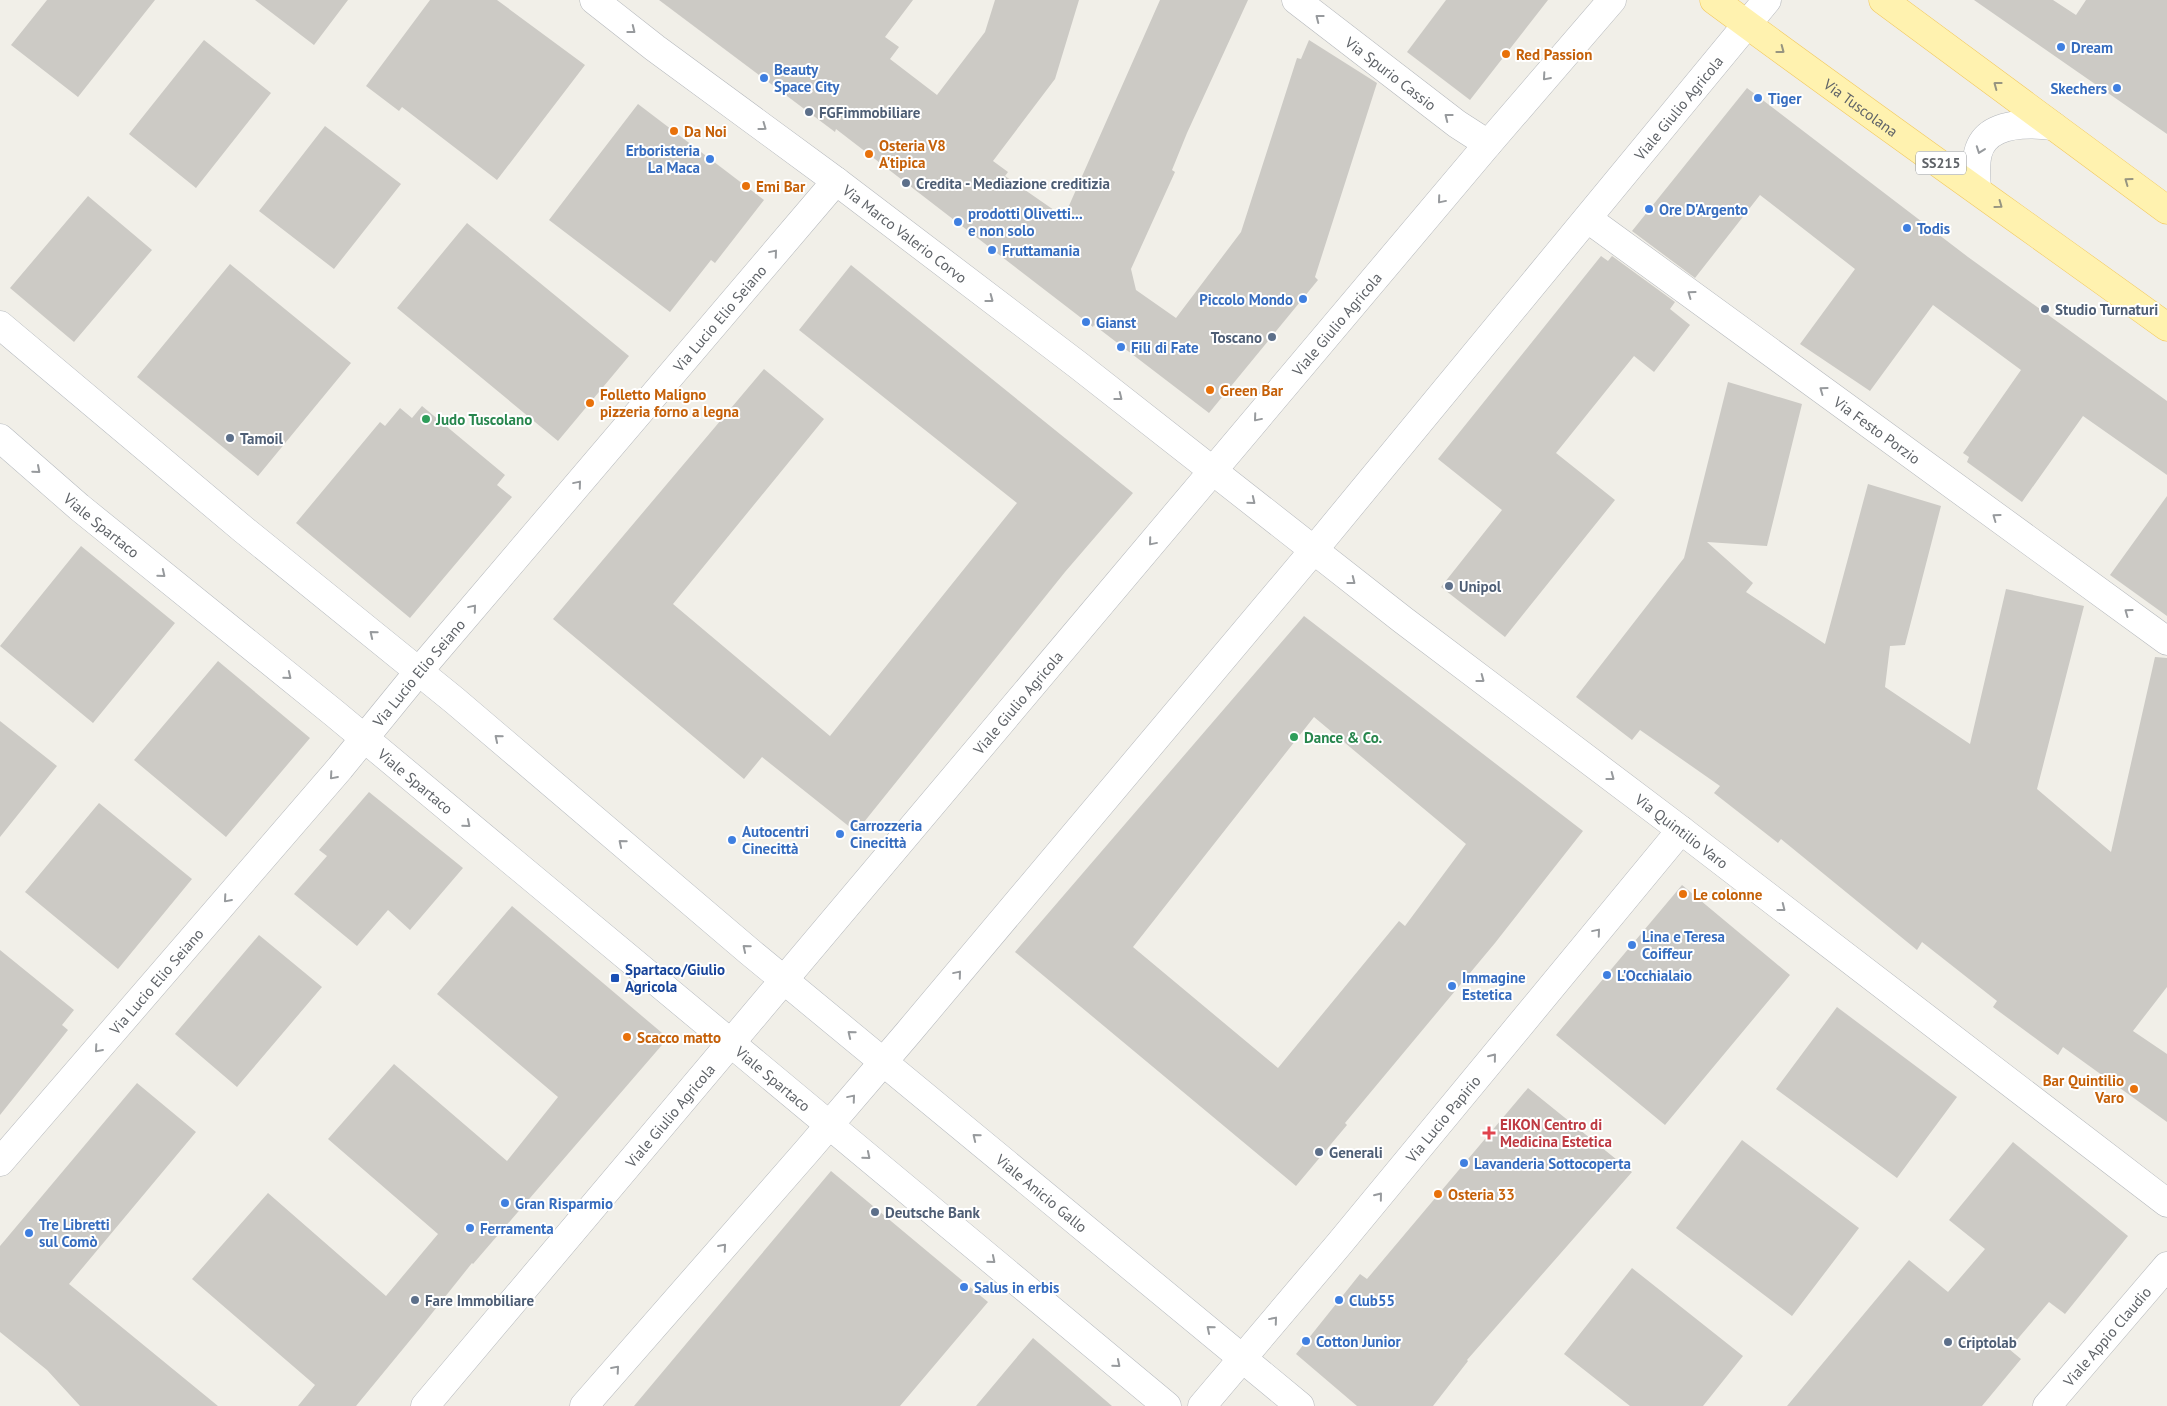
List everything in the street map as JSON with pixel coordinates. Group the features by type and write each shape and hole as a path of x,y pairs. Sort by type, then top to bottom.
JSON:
{"main road":[{"name":"Via Tuscolana","path":"1714,0 2167,327"},
{"path":"1883,0 2167,210"}],"street":[{"name":"Via Marco Valerio Corvo","path":"594,0 655,48 836,181 1214,470 1313,551"},
{"name":"Via Spurio Cassio","path":"1296,0 1457,124 1488,144"},
{"name":"Viale Giulio Agricola","path":"425,1406 1488,144 1612,0"},
{"path":"1747,24 1767,0"},
{"name":"Viale Giulio Agricola","path":"584,1406 884,1061 1313,551 1747,24"},
{"path":"1977,189 1978,151 1989,136 2007,127 2019,125 2053,126"},
{"name":"Via Lucio Elio Seiano","path":"0,1162 364,738 836,181"},
{"name":"Via Festo Porzio","path":"1588,219 2167,641"},
{"path":"0,324 244,530 419,671 784,979"},
{"name":"Viale Spartaco","path":"0,438 79,507 364,738 730,1044 830,1124"},
{"name":"Via Quintilio Varo","path":"1313,551 1681,830 2167,1203"},
{"name":"Via Lucio Papirio","path":"1202,1406 1681,830"},
{"name":"Viale Anicio Gallo","path":"784,979 1300,1406"},
{"path":"830,1124 1167,1406"},
{"name":"Viale Appio Claudio","path":"2047,1406 2167,1266"}],"building":[{"path":"47,0 155,0 78,97 11,45"},
{"path":"255,0 348,0 314,45"},
{"path":"430,0 497,0 585,65 497,180 402,107 399,111 366,86"},
{"path":"659,0 913,0 885,37 899,47 890,59 937,95 985,32 995,0 1079,0 1055,79 993,161 1008,172 1005,176 1064,217 1160,0 1248,0 1187,133 1172,170 1175,172 1131,269 1136,290 1176,318 1241,232 1297,58 1301,59 1309,40 1377,83 1315,277 1318,280 1209,413 1094,325 1093,327 836,129 835,132"},
{"path":"1446,0 1548,0 1470,100 1407,52"},
{"path":"1974,0 2053,0 2076,15 2086,0 2167,0 2167,134"},
{"path":"204,40 271,93 196,188 129,134"},
{"path":"1747,88 1968,257 2167,401 2167,475 2083,416 2022,502 1967,462 1969,457 1963,453 2021,370 1933,305 1870,391 1800,344 1855,269 1760,195 1695,278 1632,231"},
{"path":"638,104 764,200 715,263 711,260 670,312 549,220"},
{"path":"325,126 401,184 334,269 259,211"},
{"path":"88,196 152,250 74,342 10,288"},
{"path":"467,223 629,356 558,441 397,308"},
{"path":"1601,256 1608,261 1612,256 1675,302 1670,309 1690,325 1654,372 1634,356 1556,453 1615,500 1505,637 1441,587 1502,510 1438,459"},
{"path":"230,264 351,363 258,476 137,377"},
{"path":"851,265 1133,493 1065,572 856,832 762,757 744,779 553,619 764,369 824,419 673,604 830,736 1017,503 799,330"},
{"path":"1728,382 1802,404 1767,546 1707,542 1753,583 1746,592 1825,644 1868,484 1941,506 1905,645 1890,646 1885,687 1970,744 2006,589 2084,606 2037,789 2111,852 2155,657 2167,658 2167,987 2133,1031 2167,1054 2167,1122 2063,1047 2058,1055 1993,1007 1997,1001 1922,942 1917,950 1781,839 1778,843 1714,793 1720,786 1640,730 1632,740 1576,697 1684,558"},
{"path":"422,406 505,475 497,485 512,497 410,618 296,523 380,422 385,426 400,408 412,418"},
{"path":"2167,496 2167,616 2110,575"},
{"path":"81,546 175,623 93,723 0,646"},
{"path":"1304,616 1583,831 1495,943 1345,1123 1347,1125 1296,1186 1015,952","holes":["1314,717 1466,844 1405,926 1399,921 1278,1068 1133,947"]},
{"path":"218,661 310,738 226,837 134,760"},
{"path":"0,721 57,766 0,837"},
{"path":"369,792 463,868 410,930 388,910 357,946 294,894 327,856 319,850"},
{"path":"99,803 192,879 118,969 25,892"},
{"path":"1682,885 1790,975 1665,1125 1556,1035"},
{"path":"512,906 668,1038 472,1263 356,1406 298,1406 315,1385 192,1279 268,1193 386,1296 438,1234 328,1139 394,1064 507,1161 558,1097 437,994"},
{"path":"259,935 322,987 237,1087 175,1034"},
{"path":"0,950 74,1010 62,1025 68,1030 0,1115"},
{"path":"1837,1007 1957,1097 1897,1178 1776,1089"},
{"path":"137,1083 196,1132 69,1284 218,1406 80,1406 47,1370 0,1332 0,1246"},
{"path":"1528,1088 1632,1172 1467,1360 1433,1406 1357,1406 1296,1354 1360,1274 1367,1279"},
{"path":"1742,1140 1859,1228 1792,1316 1676,1228"},
{"path":"2013,1142 2128,1236 2065,1314 2049,1302 2009,1349 2021,1359 1982,1406 1787,1406 1909,1260 1948,1292 1985,1249 1949,1220"},
{"path":"831,1171 988,1302 900,1406 634,1406"},
{"path":"1632,1268 1743,1356 1703,1406 1630,1406 1564,1354"},
{"path":"1033,1338 1112,1406 976,1406"}],"place":[{"name":"Dream","path":"2061,47"},
{"name":"Red Passion","path":"1506,54"},
{"name":"Beauty Space City","path":"764,78"},
{"name":"Skechers","path":"2117,88"},
{"name":"Tiger","path":"1758,98"},
{"name":"FGFimmobiliare","path":"809,112"},
{"name":"Da Noi","path":"674,131"},
{"name":"Osteria V8 A'tipica","path":"869,154"},
{"name":"Erboristeria La Maca","path":"710,159"},
{"name":"Credita - Mediazione creditizia","path":"906,183"},
{"name":"Emi Bar","path":"746,186"},
{"name":"Ore D'Argento","path":"1649,209"},
{"name":"prodotti Olivetti... e non solo","path":"958,222"},
{"name":"Todis","path":"1907,228"},
{"name":"Fruttamania","path":"992,250"},
{"name":"Piccolo Mondo","path":"1303,299"},
{"name":"Studio Turnaturi","path":"2045,309"},
{"name":"Gianst","path":"1086,322"},
{"name":"Toscano","path":"1272,337"},
{"name":"Fili di Fate","path":"1121,347"},
{"name":"Green Bar","path":"1210,390"},
{"name":"Folletto Maligno pizzeria forno a legna","path":"590,403"},
{"name":"Judo Tuscolano","path":"426,419"},
{"name":"Tamoil","path":"230,438"},
{"name":"Unipol","path":"1449,586"},
{"name":"Dance & Co.","path":"1294,737"},
{"name":"Carrozzeria Cinecittà","path":"840,834"},
{"name":"Autocentri Cinecittà","path":"732,840"},
{"name":"Le colonne","path":"1683,894"},
{"name":"Lina e Teresa Coiffeur","path":"1632,945"},
{"name":"L'Occhialaio","path":"1607,975"},
{"name":"Spartaco/Giulio Agricola","path":"615,978"},
{"name":"Immagine Estetica","path":"1452,986"},
{"name":"Scacco matto","path":"627,1037"},
{"name":"Bar Quintilio Varo","path":"2134,1089"},
{"name":"EIKON Centro di Medicina Estetica","path":"1489,1133"},
{"name":"Generali","path":"1319,1152"},
{"name":"Lavanderia Sottocoperta","path":"1464,1163"},
{"name":"Osteria 33","path":"1438,1194"},
{"name":"Gran Risparmio","path":"505,1203"},
{"name":"Deutsche Bank","path":"875,1212"},
{"name":"Ferramenta","path":"470,1228"},
{"name":"Tre Libretti sul Comò","path":"29,1233"},
{"name":"Salus in erbis","path":"964,1287"},
{"name":"Fare Immobiliare","path":"415,1300"},
{"name":"Club55","path":"1339,1300"},
{"name":"Cotton Junior","path":"1306,1341"},
{"name":"Criptolab","path":"1948,1342"}]}
